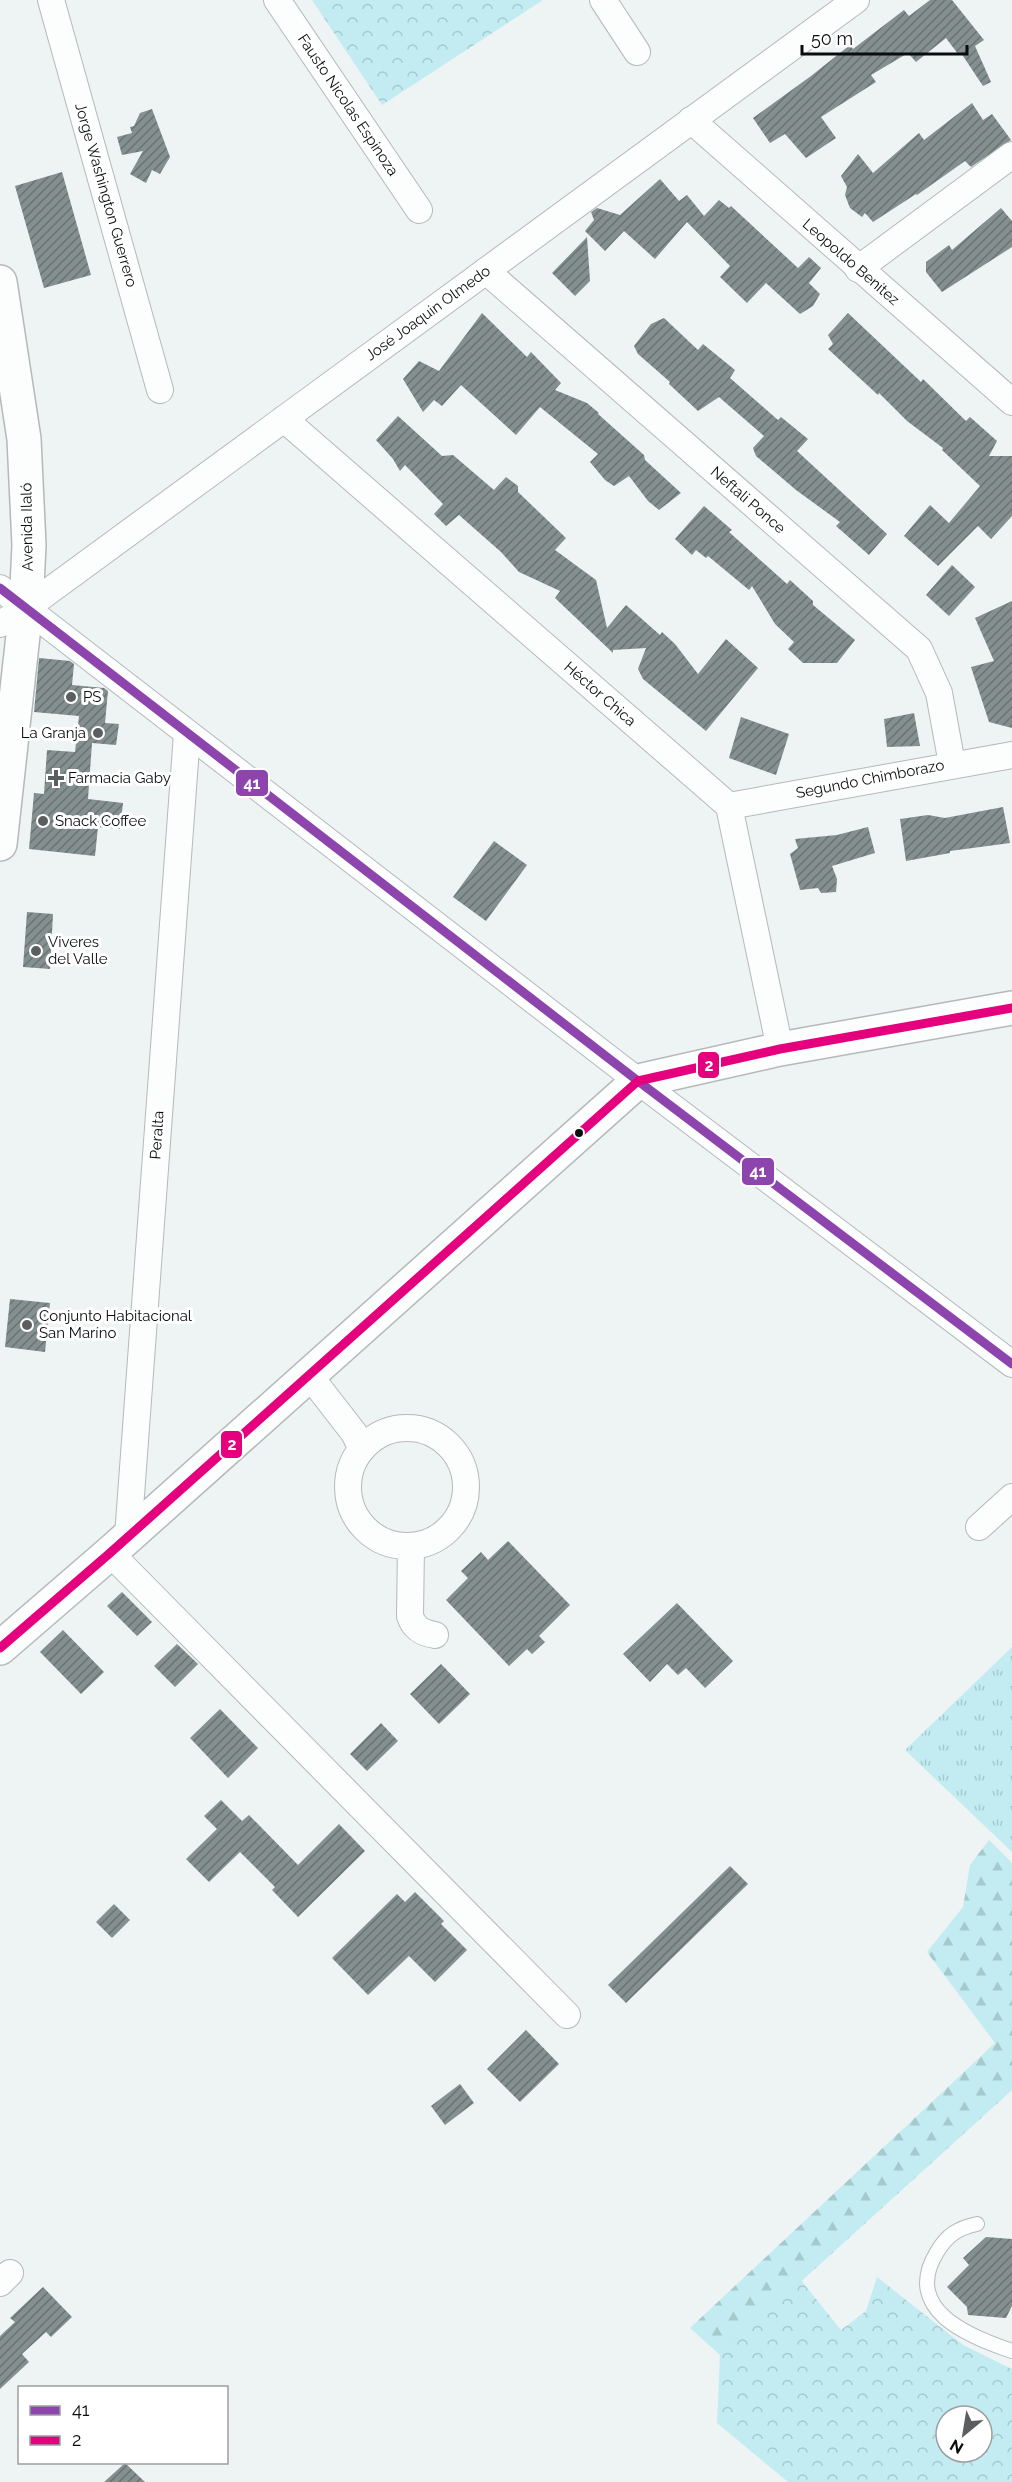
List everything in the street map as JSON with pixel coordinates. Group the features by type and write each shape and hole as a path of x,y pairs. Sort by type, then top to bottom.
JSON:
{"street":[{"name":"Jorge Washington Guerrero","path":"51,0 160,390"},
{"name":"Fausto Nicolas Espinoza","path":"277,0 419,210"},
{"path":"603,0 637,52"},
{"name":"José Joaquin Olmedo","path":"13,616 856,0"},
{"name":"Leopoldo Benítez","path":"691,120 1012,402"},
{"path":"858,268 1012,155"},
{"name":"Neftali Ponce","path":"486,271 919,649 939,693 952,764"},
{"name":"Avenida Ilaló","path":"0,282 24,439 29,545 13,616 20,705 0,844"},
{"name":"Héctor Chica","path":"284,419 729,806"},
{"path":"0,588 13,616 187,734 638,1081 1012,1364"},
{"name":"Peralta","path":"119,1545 187,734"},
{"name":"Segundo Chimborazo","path":"729,806 1012,755"},
{"path":"729,806 780,1049"},
{"path":"0,1648 119,1545 638,1081 780,1049 1012,1008"},
{"path":"309,1375 354,1433 362,1449"},
{"path":"398,1429 419,1430 439,1437 455,1452 464,1471 467,1491 462,1512 450,1529 432,1541 411,1546 394,1545 378,1539 362,1526 352,1508 348,1488 351,1467 362,1449 378,1436 398,1429"},
{"path":"979,1527 1012,1497"},
{"path":"119,1545 567,2015"},
{"path":"411,1546 410,1616 413,1624 419,1630 435,1635"}],"lane":[{"path":"977,2224 964,2227 951,2234 942,2244 928,2266 926,2283 929,2298 951,2325 1012,2351"}],"green space":[{"path":"312,0 543,0 382,105"},
{"path":"1012,1647 1012,1852 905,1750"},
{"path":"989,1840 1012,1863 1012,2090 720,2355 690,2328 995,2043 927,1952 963,1907 970,1865"},
{"path":"877,2277 963,2345 1012,2369 1012,2482 788,2482 717,2423 720,2355 800,2279 841,2330 866,2311"}],"building":[{"path":"930,0 952,0 984,40 975,46 991,82 983,86 961,53 958,54 946,38 916,62 908,53 871,75 876,82 821,117 836,138 806,158 785,134 770,143 753,118 850,45 853,49 904,10 909,16"},
{"path":"972,103 983,120 992,114 1011,140 971,167 965,161 917,195 873,222 865,213 862,217 850,208 845,195 847,187 841,176 858,154 873,173 919,133 924,140"},
{"path":"152,109 170,157 160,174 152,170 146,183 130,174 143,151 122,155 117,137 132,133 130,127 134,126 140,113"},
{"path":"62,172 91,275 44,288 15,186"},
{"path":"660,179 679,201 687,195 704,216 719,200 729,208 731,206 798,268 809,257 821,268 809,283 820,294 813,306 800,314 766,283 747,303 720,277 730,266 687,222 655,259 624,231 605,251 585,231 594,220 591,212 597,208 620,215"},
{"path":"1001,208 1012,221 1012,247 942,292 926,272 926,262 949,245 952,250"},
{"path":"587,237 590,281 575,296 552,273"},
{"path":"482,313 527,357 531,352 561,383 555,390 587,403 644,455 645,460 681,493 659,510 648,501 629,476 614,486 605,480 590,462 598,454 540,407 516,435 461,385 442,406 434,400 423,412 403,379 419,361 439,371"},
{"path":"848,313 921,382 923,379 966,421 970,417 997,441 989,456 1012,456 1012,516 991,539 978,526 938,566 904,536 930,505 949,523 980,486 942,450 943,448 907,421 879,393 878,395 828,349 833,344 828,335"},
{"path":"664,318 698,350 703,344 735,370 730,378 778,420 781,417 808,439 797,451 887,534 869,555 836,526 840,522 796,490 756,456 753,448 764,436 719,397 698,411 638,354 634,346 651,324"},
{"path":"398,416 442,456 453,455 494,490 506,477 518,486 518,492 566,538 555,550 596,580 607,628 626,605 660,635 662,632 675,644 698,674 726,639 758,668 706,731 643,679 638,669 646,648 613,650 613,653 555,598 560,591 519,572 501,552 459,515 446,526 434,514 443,504 405,465 400,471 393,459 376,440"},
{"path":"704,506 732,530 729,532 787,584 790,580 813,601 813,605 855,640 837,663 803,663 788,649 794,642 775,624 752,586 749,590 708,556 706,558 696,550 692,555 675,539"},
{"path":"952,565 975,587 949,616 926,595"},
{"path":"1012,601 1012,728 989,722 971,667 994,661 975,618"},
{"path":"39,658 70,661 74,664 72,685 104,688 108,691 105,723 119,724 116,745 92,743 88,799 123,803 120,829 98,827 95,856 29,849 34,793 44,794 47,750 75,752 79,716 34,712"},
{"path":"914,713 920,746 887,747 884,719"},
{"path":"741,717 789,734 776,775 729,758"},
{"path":"1003,807 1010,843 950,851 950,853 906,861 900,819 928,815 945,818"},
{"path":"868,827 875,853 832,866 837,879 836,892 821,893 818,888 800,890 790,854 798,848 795,839 837,835"},
{"path":"494,841 527,865 486,921 453,897"},
{"path":"27,912 53,914 50,969 23,967"},
{"name":"Conjunto Habitacional San Maríno","path":"10,1299 50,1303 45,1352 5,1347"},
{"path":"508,1541 570,1605 539,1636 545,1642 532,1654 527,1649 509,1666 446,1600 468,1578 461,1571 481,1552 488,1560"},
{"path":"122,1592 152,1622 137,1636 107,1606"},
{"path":"677,1603 733,1661 705,1688 686,1668 678,1675 667,1664 650,1682 623,1654"},
{"path":"63,1630 104,1672 81,1694 40,1652"},
{"path":"177,1644 198,1664 175,1687 154,1666"},
{"path":"441,1664 470,1694 439,1724 410,1694"},
{"path":"220,1709 258,1748 228,1778 190,1738"},
{"path":"381,1723 398,1741 367,1771 350,1754"},
{"path":"221,1800 242,1821 249,1815 298,1865 339,1824 365,1851 298,1917 272,1890 275,1887 240,1852 209,1882 186,1859 217,1829 204,1816"},
{"path":"730,1866 748,1884 626,2003 608,1985"},
{"path":"415,1892 444,1921 441,1924 467,1950 435,1982 409,1956 368,1995 332,1958 397,1894 405,1902"},
{"path":"114,1904 130,1920 112,1938 96,1922"},
{"path":"526,2030 559,2064 520,2102 487,2069"},
{"path":"460,2084 474,2103 445,2125 431,2106"},
{"path":"986,2237 1012,2239 1012,2306 1006,2318 968,2315 967,2307 947,2287 969,2265 963,2258"},
{"path":"43,2287 72,2317 51,2337 46,2332 22,2354 29,2362 0,2389 0,2336 15,2322 10,2318"},
{"path":"126,2464 145,2482 104,2482"}],"transit line":[{"name":"41","path":"0,588 638,1081 1012,1364"},
{"name":"2","path":"0,1648 110,1553 638,1081 780,1049 1012,1008"}],"place":[{"name":"PS","path":"71,697"},
{"name":"La Granja","path":"98,733"},
{"name":"Farmacia Gaby","path":"56,778"},
{"name":"Snack Coffee","path":"43,821"},
{"name":"Viveres del Valle","path":"36,951"},
{"name":"Conjunto Habitacional San Maríno","path":"27,1325"}]}
